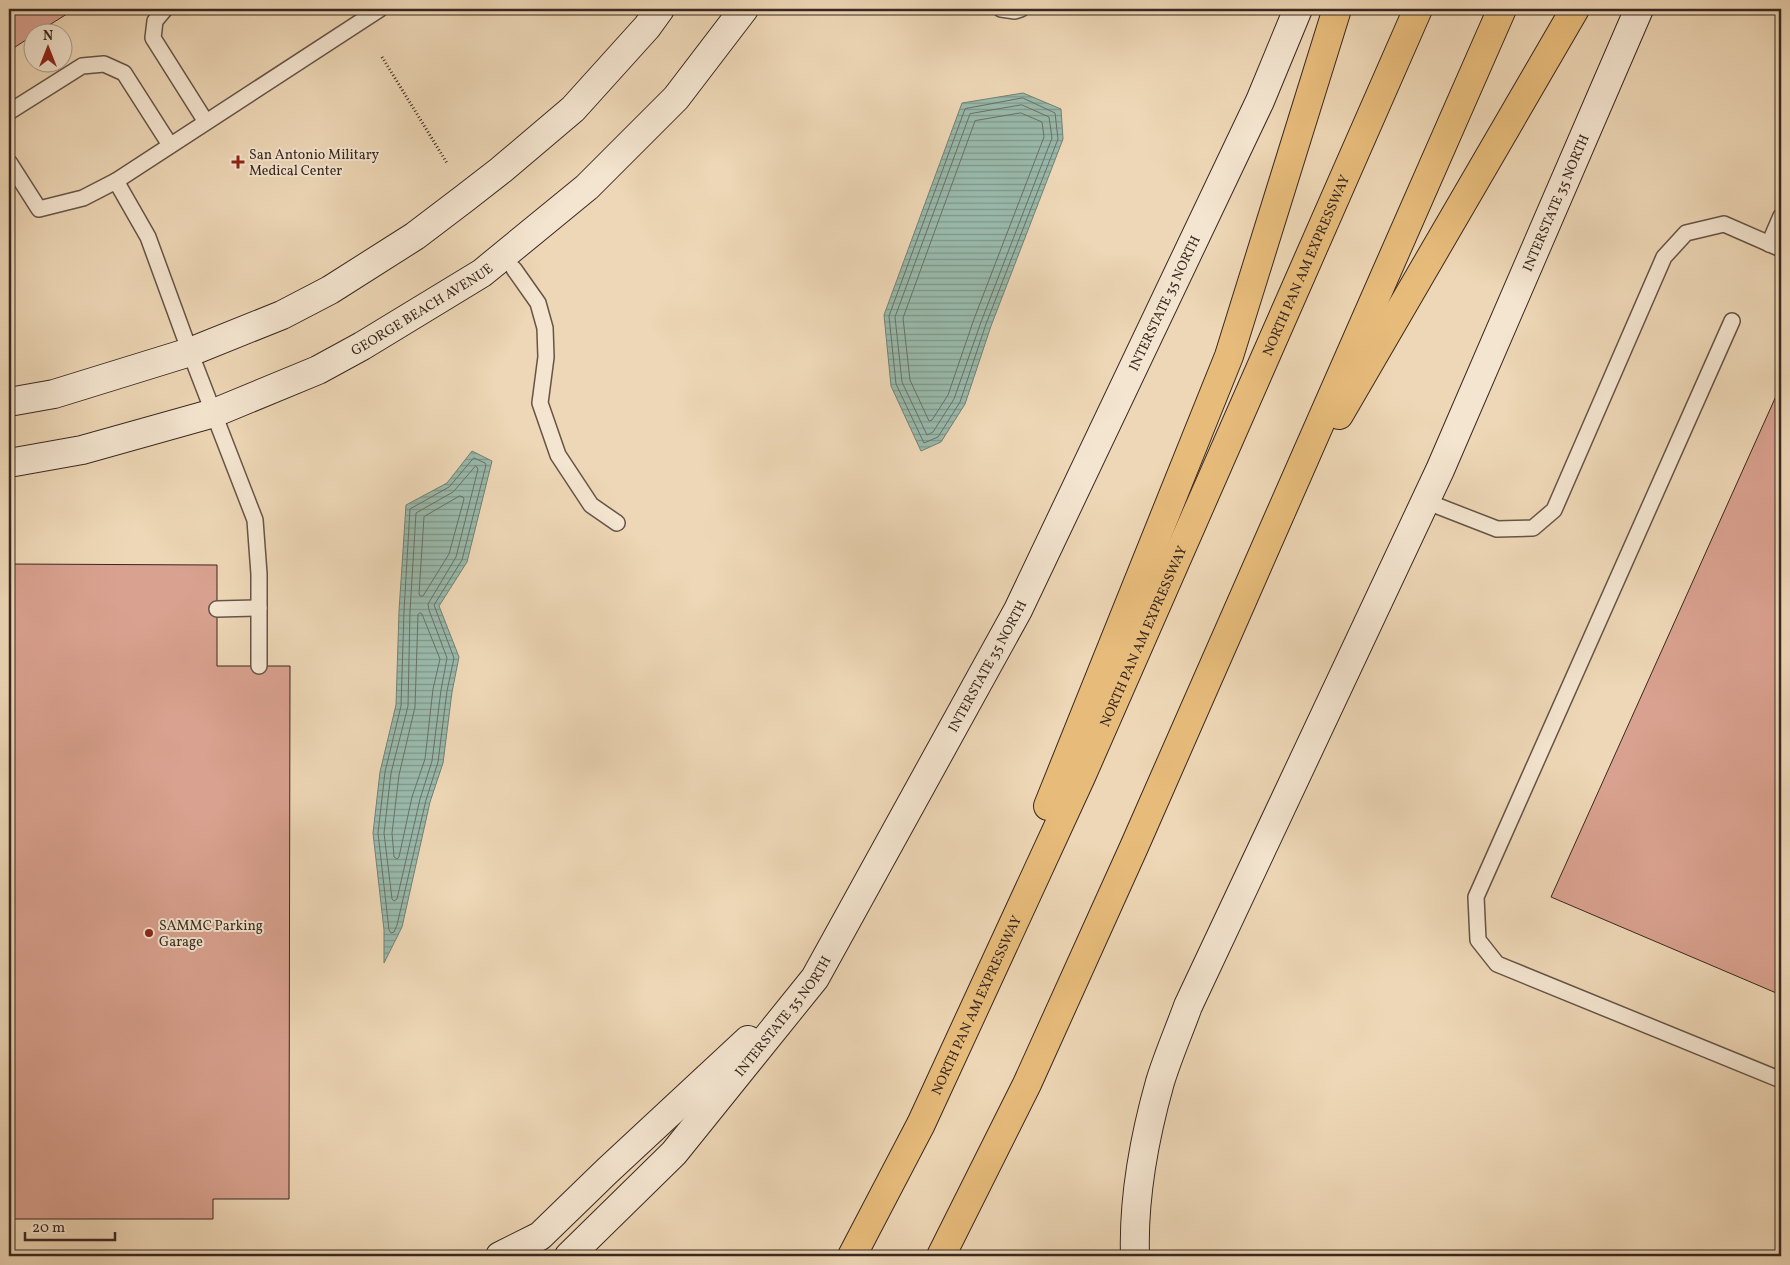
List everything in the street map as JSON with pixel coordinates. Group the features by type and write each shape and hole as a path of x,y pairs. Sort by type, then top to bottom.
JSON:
{"highway":[{"path":"921,1124 1228,356 1338,9"},
{"name":"NORTH PAN AM EXPRESSWAY","path":"858,1245 921,1124 1081,777 1418,9"},
{"path":"947,1246 1027,1084 1134,847 1502,9"},
{"path":"1268,540 1575,9"}],"main road":[{"path":"9,402 54,394 190,352 282,315 330,290 415,236 501,170 573,109 647,27 660,9"},
{"name":"GEORGE BEACH AVENUE","path":"9,463 82,450 214,413 318,370 362,346 482,272 594,180 676,98 744,9"},
{"name":"INTERSTATE 35 NORTH","path":"570,1256 674,1153 815,978 1018,610 1256,110 1298,9"},
{"name":"INTERSTATE 35 NORTH","path":"1134,1256 1139,1172 1160,1082 1188,1006 1425,501 1639,9"},
{"path":"500,1256 540,1236 607,1171 815,978"}],"lane":[{"path":"165,9 155,21 153,38 206,122"},
{"path":"9,162 39,209 84,198 116,181 380,9"},
{"path":"1001,9 1015,11 1021,9"},
{"path":"9,112 82,66 104,64 124,73 170,145"},
{"path":"116,181 148,237 255,520 259,574 259,666"},
{"path":"1425,501 1497,529 1533,528 1554,510 1664,257 1686,233 1724,224 1775,246 1781,216"},
{"path":"514,269 538,303 545,328 546,357 540,403 558,454 591,505 617,523"},
{"path":"1732,321 1476,897 1478,940 1497,964 1781,1080"},
{"path":"217,609 259,608"}],"path":[{"path":"382,57 447,163"}],"water":[{"path":"1023,93 1061,109 1063,139 991,326 965,404 941,442 921,451 891,386 884,315 962,103"},
{"path":"472,451 492,461 467,562 439,606 459,657 452,692 443,763 430,802 402,927 384,963 384,930 373,833 380,772 396,705 399,611 406,505 447,483"}],"building":[{"path":"9,9 75,9 54,22 22,22 22,43 9,51"},
{"path":"1781,385 1781,995 1551,897"},
{"name":"SAMMC Parking Garage","path":"9,564 217,565 217,666 290,666 289,1199 213,1199 213,1219 9,1219"}],"place":[{"name":"San Antonio Military Medical Center","path":"238,162"},
{"name":"SAMMC Parking Garage","path":"149,933"}]}
